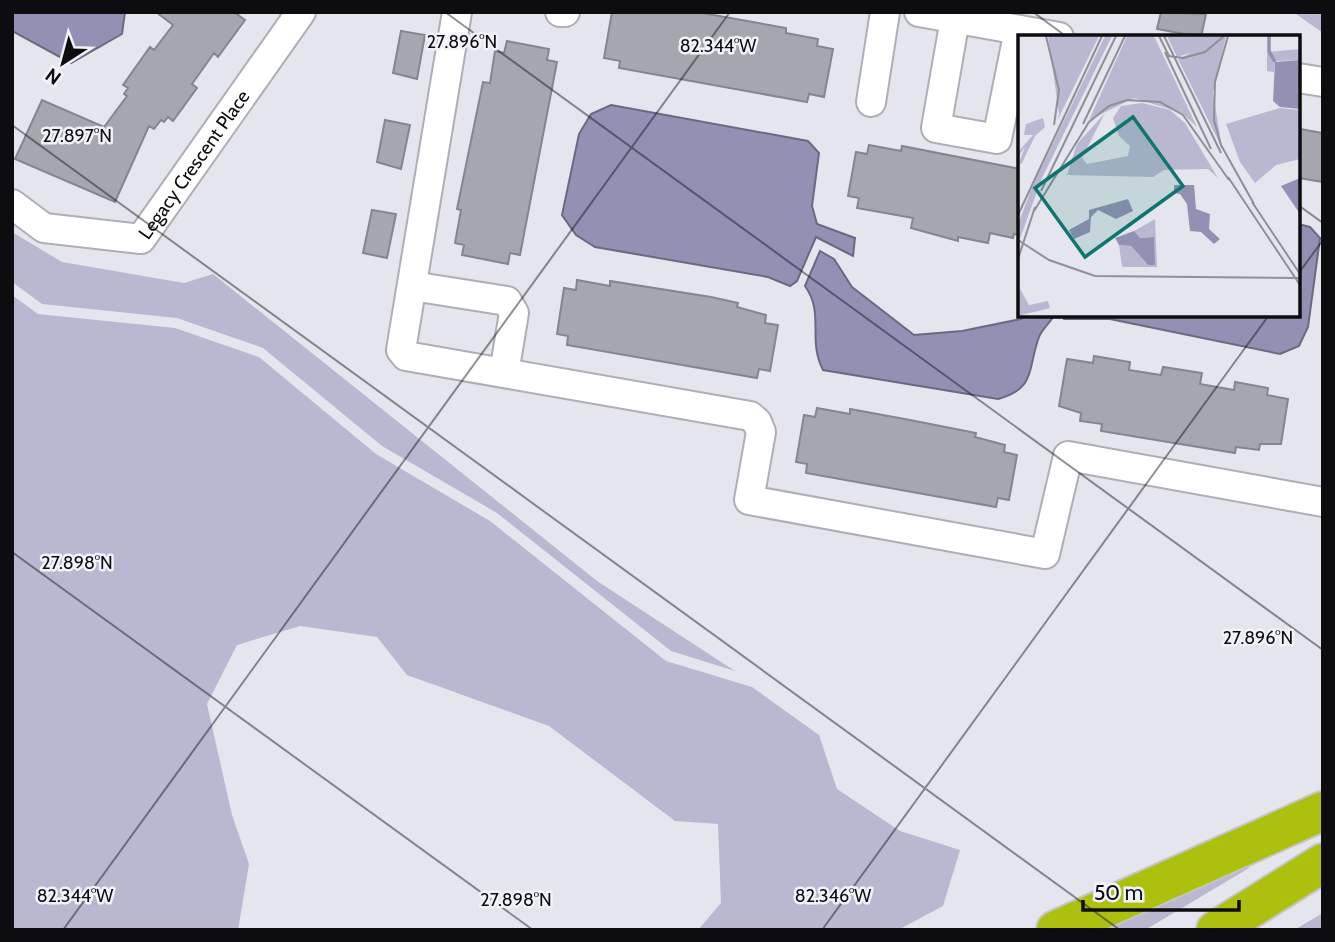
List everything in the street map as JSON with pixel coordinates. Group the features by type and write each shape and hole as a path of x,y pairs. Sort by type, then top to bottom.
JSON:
{"highway":[{"path":"1056,930 1323,811"},
{"path":"1216,930 1323,863"}],"street":[{"name":"Legacy Crescent Place","path":"12,204 44,228 141,239 302,12"},
{"path":"457,12 401,350 406,356 750,416 757,422 761,432 749,500 1045,554 1068,456 1323,502"},
{"path":"871,102 884,12"},
{"path":"919,12 1054,28"},
{"path":"968,18 936,128 997,139 1007,23"},
{"path":"1300,78 1323,82"},
{"path":"412,286 507,301 514,313 504,373"}],"shaded area":[{"path":"12,12 125,12 122,34 71,63 12,31"},
{"path":"1287,12 1323,12 1323,33 1296,14"},
{"path":"611,105 808,141 819,153 812,206 817,224 855,238 853,256 816,237 797,281 790,286 768,277 595,247 576,235 562,215 579,134 591,114"},
{"path":"1300,224 1310,227 1320,238 1308,327 1299,346 1280,354 1110,319 1064,319 1300,317"},
{"path":"12,232 62,262 184,283 213,274 597,581 735,671 671,651 497,513 382,446 263,348 177,318 42,304 12,282"},
{"path":"820,251 834,259 852,287 914,335 962,331 1022,317 1053,317 1039,337 1025,383 1019,389 998,399 823,370 816,348 814,307 805,286"},
{"path":"12,295 38,314 175,328 259,357 376,454 490,521 666,661 752,687 819,735 837,789 900,831 960,850 943,906 898,930 698,930 721,903 718,824 675,821 549,726 407,675 377,637 300,626 237,645 207,704 232,815 249,864 238,930 12,930"},
{"path":"1246,863 1249,868 1145,930 1088,930"},
{"path":"1323,913 1323,930 1294,930"}],"building":[{"path":"156,12 234,12 245,20 218,57 214,53 192,84 197,88 173,121 168,117 164,122 161,120 154,129 149,126 115,202 15,159 42,100 104,127 127,96 124,94 128,88 123,85 150,47 154,50 173,25"},
{"path":"612,12 697,12 786,28 786,33 818,39 817,46 833,49 824,97 809,94 807,102 619,68 620,61 604,58"},
{"path":"1161,12 1206,14 1201,35 1157,29"},
{"path":"401,31 425,35 417,79 393,73"},
{"path":"507,41 549,49 547,60 557,62 520,255 510,253 508,264 462,255 464,245 455,243 461,210 457,209 483,82 490,83 495,51 504,53"},
{"path":"385,120 410,125 401,169 377,162"},
{"path":"1300,129 1323,133 1323,182 1300,178"},
{"path":"869,145 901,151 902,146 1018,169 1018,235 1014,234 1013,238 990,233 988,243 958,237 958,241 911,228 913,218 857,208 859,198 848,196 856,152 867,154"},
{"path":"372,210 396,214 387,258 363,253"},
{"path":"577,280 610,286 610,281 711,297 738,303 737,307 766,315 765,323 778,325 770,371 759,369 757,378 567,345 568,336 557,334 564,288 576,290"},
{"path":"1094,356 1130,362 1129,370 1161,375 1163,367 1202,373 1200,384 1234,390 1235,382 1268,388 1267,395 1288,399 1281,444 1260,444 1259,450 1236,447 1235,453 1101,431 1102,424 1080,421 1081,413 1059,406 1067,359 1093,363"},
{"path":"817,408 850,414 850,409 910,420 976,433 975,437 1005,445 1004,452 1017,455 1009,500 998,498 996,507 806,473 807,464 796,462 804,415 815,417"}]}
